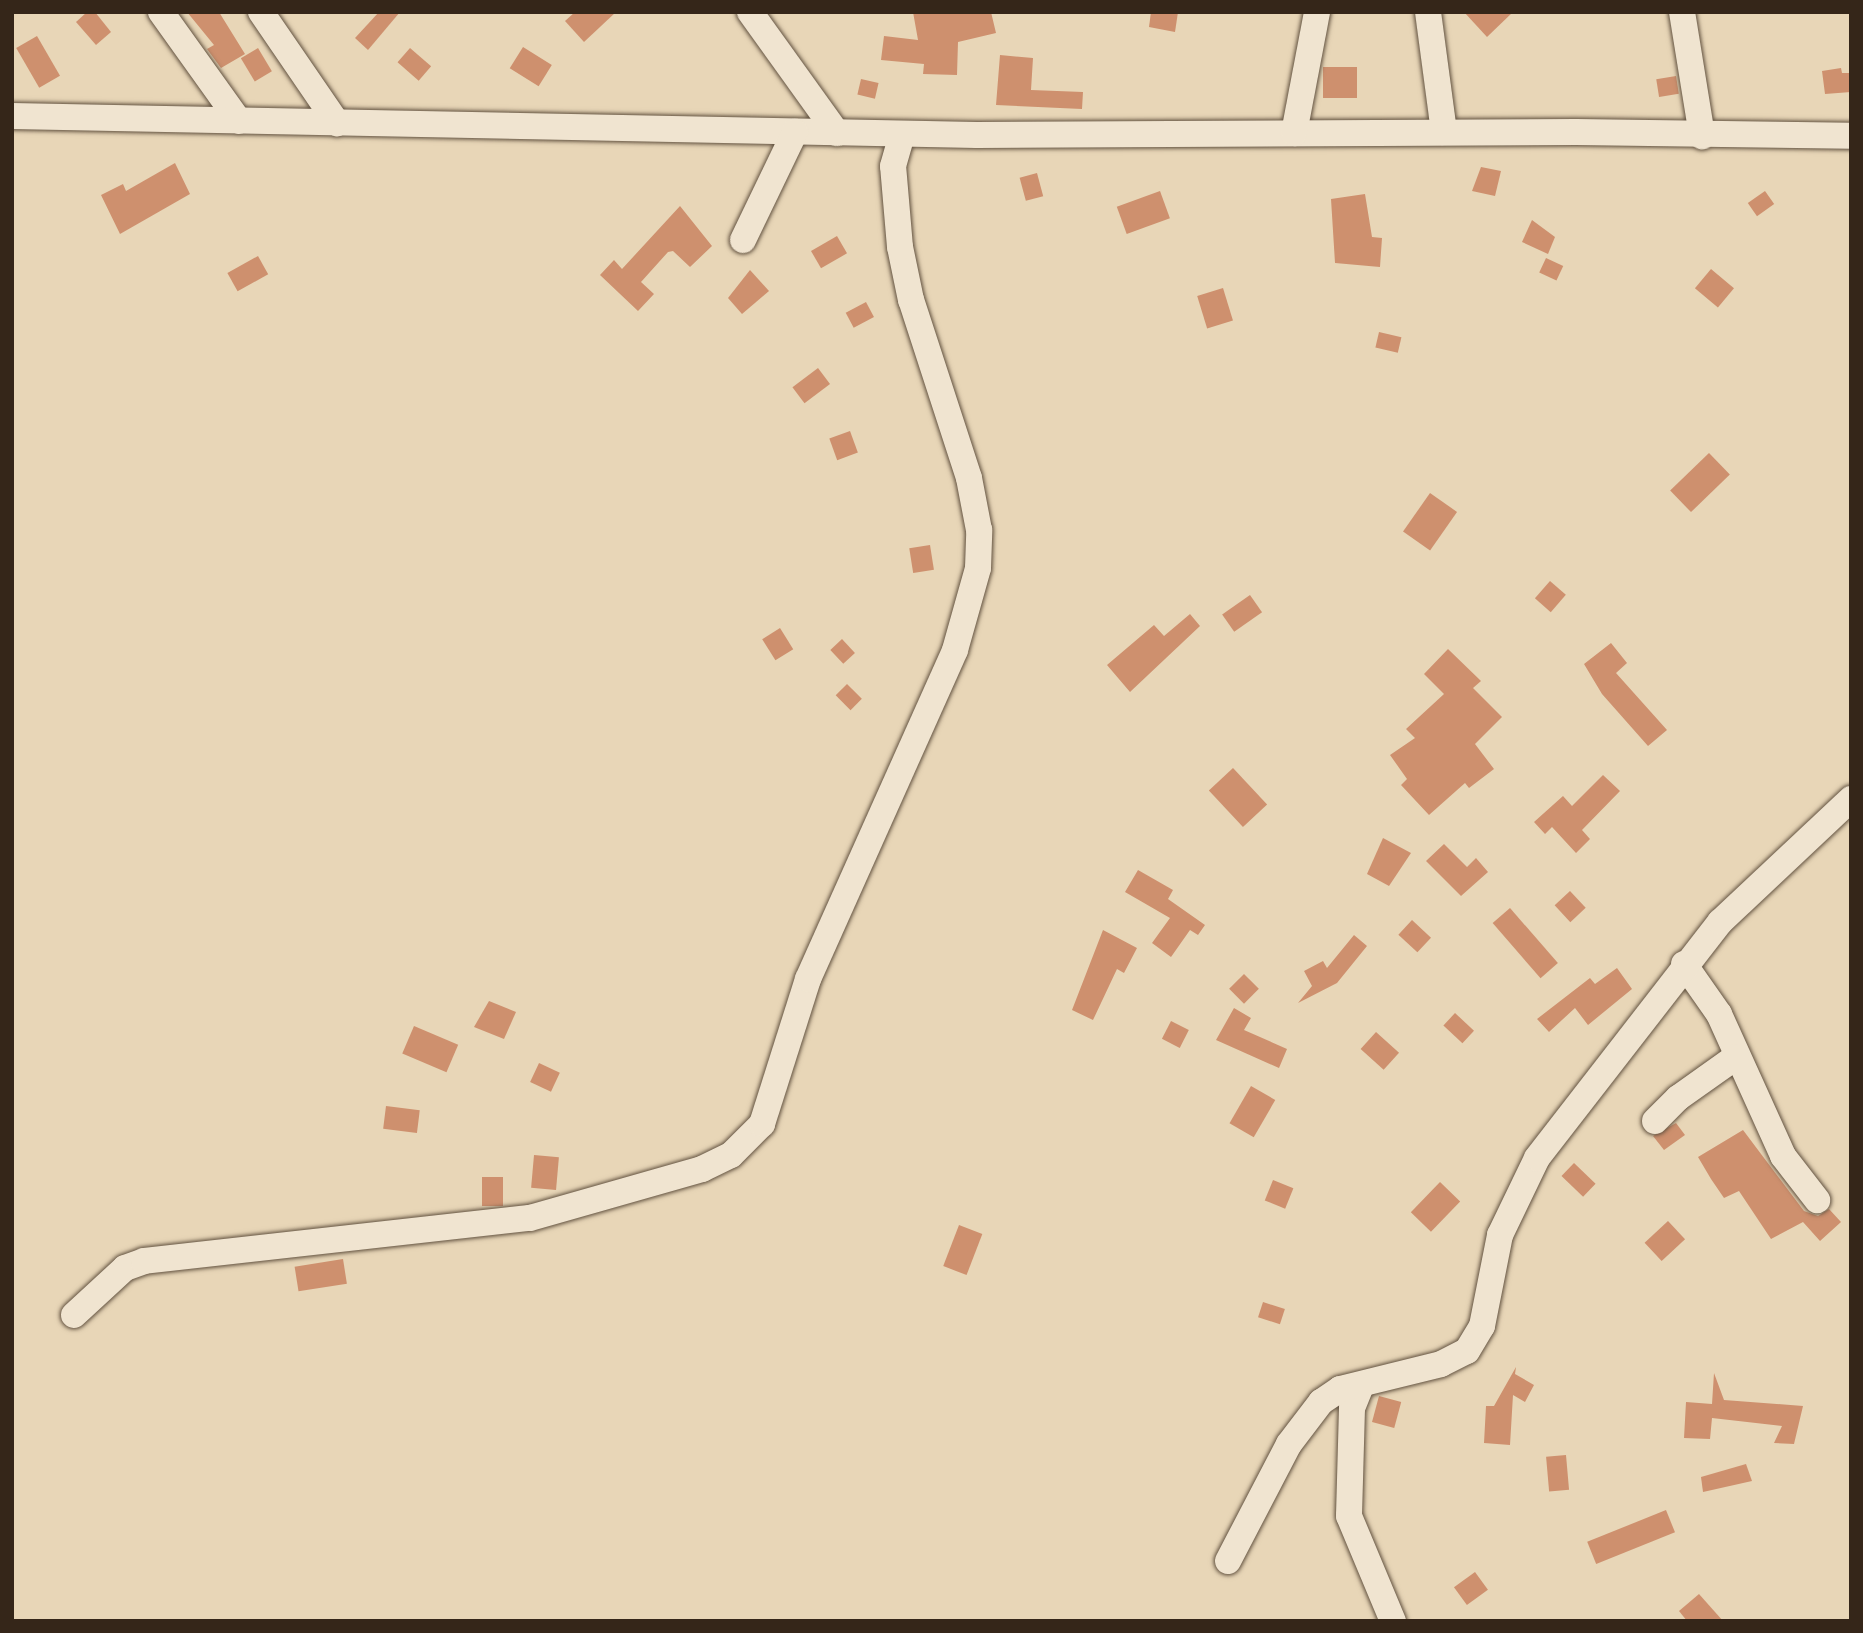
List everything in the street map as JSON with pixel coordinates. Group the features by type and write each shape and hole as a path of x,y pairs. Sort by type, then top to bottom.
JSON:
{"street":[{"path":"161,12 239,121"},
{"path":"261,12 337,123"},
{"path":"750,12 837,133"},
{"path":"1294,133 1317,12"},
{"path":"1428,12 1444,132"},
{"path":"1682,12 1702,136"},
{"path":"12,116 902,134 1444,132 1851,136"},
{"path":"743,240 794,132"},
{"path":"74,1315 125,1268 144,1261 530,1218 702,1168 731,1155 762,1124 808,979 955,650 978,568 979,530 970,478 911,300 900,247 893,166 902,134"},
{"path":"1228,1561 1304,1420 1340,1389 1361,1386 1396,1372 1456,1360 1467,1352 1482,1326 1500,1236 1537,1158 1684,964 1720,922 1851,799"},
{"path":"1684,964 1719,1014 1736,1057 1783,1156 1817,1200"},
{"path":"1655,1121 1678,1098 1736,1057"},
{"path":"1361,1386 1352,1408 1349,1516 1393,1621"}],"building":[{"path":"87,12 95,12 111,32 96,45 76,22"},
{"path":"187,12 219,12 245,54 221,68 207,49 214,45"},
{"path":"379,12 400,12 368,50 355,38"},
{"path":"575,12 616,12 584,42 565,21"},
{"path":"913,12 991,12 996,33 958,42 957,75 923,74 924,64 881,60 884,36 918,40"},
{"path":"1151,12 1178,12 1175,32 1149,27"},
{"path":"1464,12 1513,12 1487,37"},
{"path":"37,36 60,76 39,88 16,48"},
{"path":"523,47 552,65 539,86 510,68"},
{"path":"258,48 272,71 255,81 241,58"},
{"path":"410,48 431,66 419,81 398,62"},
{"path":"1000,55 1033,58 1031,90 1083,92 1082,109 996,105"},
{"path":"1323,67 1357,67 1357,98 1323,98"},
{"path":"1841,68 1842,73 1851,73 1851,92 1825,94 1822,71"},
{"path":"1676,76 1679,94 1659,97 1656,79"},
{"path":"861,79 879,83 875,99 857,95"},
{"path":"175,163 190,194 120,234 101,195 123,184 126,191"},
{"path":"1481,167 1501,171 1495,196 1472,191"},
{"path":"1037,173 1043,196 1026,201 1020,178"},
{"path":"1160,191 1170,218 1127,234 1117,207"},
{"path":"1765,191 1774,204 1757,216 1748,203"},
{"path":"1365,194 1372,237 1382,238 1380,267 1335,263 1331,199"},
{"path":"680,206 712,246 690,267 673,251 668,252 641,282 654,294 638,311 600,275 614,260 622,269"},
{"path":"1532,220 1555,237 1548,254 1522,242"},
{"path":"837,236 847,253 821,268 811,251"},
{"path":"258,256 268,274 238,291 227,273"},
{"path":"1546,258 1563,266 1556,281 1539,273"},
{"path":"1711,269 1734,288 1718,307 1695,288"},
{"path":"750,270 769,291 742,314 728,298"},
{"path":"1223,288 1233,321 1207,328 1197,296"},
{"path":"866,302 874,317 854,328 846,313"},
{"path":"1379,332 1401,337 1398,353 1375,348"},
{"path":"818,368 830,384 804,403 792,387"},
{"path":"850,431 858,453 837,460 829,439"},
{"path":"1709,453 1730,475 1691,512 1670,491"},
{"path":"1430,493 1457,512 1430,550 1403,532"},
{"path":"930,545 934,570 913,573 909,548"},
{"path":"1550,581 1566,595 1551,612 1535,598"},
{"path":"1250,595 1262,612 1234,632 1222,615"},
{"path":"1190,614 1200,626 1130,692 1107,665 1154,625 1164,636"},
{"path":"780,628 793,649 775,660 762,639"},
{"path":"842,639 855,653 843,664 830,650"},
{"path":"1611,643 1627,663 1616,673 1667,730 1648,746 1602,694 1584,664"},
{"path":"1448,649 1481,681 1473,688 1502,717 1475,744 1494,769 1469,788 1465,783 1429,815 1401,785 1407,779 1390,755 1415,738 1406,729 1444,694 1424,674"},
{"path":"847,684 862,699 851,710 836,695"},
{"path":"1233,768 1267,805 1243,827 1209,791"},
{"path":"1603,775 1620,791 1582,830 1590,839 1576,853 1552,827 1545,834 1534,822 1563,796 1572,806"},
{"path":"1383,838 1411,853 1389,886 1367,874"},
{"path":"1444,844 1467,867 1476,858 1488,872 1461,896 1426,861"},
{"path":"1138,870 1173,890 1168,899 1205,925 1198,935 1190,930 1171,957 1152,943 1170,918 1125,892"},
{"path":"1570,891 1586,908 1570,922 1555,905"},
{"path":"1510,908 1558,963 1541,978 1493,923"},
{"path":"1412,920 1431,938 1417,952 1398,935"},
{"path":"1103,930 1137,948 1124,973 1117,969 1093,1020 1072,1010"},
{"path":"1354,935 1367,946 1337,983 1298,1003 1312,986 1304,971 1323,961 1327,968"},
{"path":"1617,968 1632,989 1588,1025 1575,1008 1549,1032 1537,1019 1590,978 1595,984"},
{"path":"1244,974 1259,989 1244,1004 1229,989"},
{"path":"489,1001 516,1012 504,1039 474,1027"},
{"path":"1234,1008 1251,1018 1244,1030 1287,1049 1279,1068 1216,1040"},
{"path":"1455,1013 1474,1031 1462,1043 1443,1025"},
{"path":"1171,1021 1189,1030 1180,1048 1162,1039"},
{"path":"414,1026 458,1045 446,1072 402,1054"},
{"path":"1376,1032 1399,1053 1384,1070 1361,1049"},
{"path":"539,1063 560,1073 551,1092 530,1082"},
{"path":"1251,1086 1275,1100 1254,1137 1230,1123"},
{"path":"386,1106 420,1110 417,1133 383,1129"},
{"path":"1676,1123 1685,1135 1664,1150 1653,1136"},
{"path":"1743,1130 1804,1211 1818,1216 1829,1209 1841,1222 1820,1241 1803,1222 1771,1239 1739,1191 1724,1198 1698,1157"},
{"path":"534,1155 559,1157 556,1190 531,1188"},
{"path":"1574,1163 1596,1184 1583,1197 1561,1176"},
{"path":"482,1177 503,1177 503,1206 482,1206"},
{"path":"1273,1180 1293,1188 1285,1209 1265,1200"},
{"path":"1440,1182 1460,1201 1431,1232 1411,1212"},
{"path":"1668,1221 1685,1239 1662,1261 1645,1243"},
{"path":"959,1225 982,1234 967,1275 943,1266"},
{"path":"343,1259 347,1284 299,1291 295,1267"},
{"path":"1263,1302 1285,1309 1280,1324 1258,1317"},
{"path":"1516,1367 1515,1374 1534,1385 1525,1402 1513,1395 1510,1445 1484,1443 1486,1406 1494,1406"},
{"path":"1714,1373 1724,1400 1803,1406 1794,1444 1774,1443 1782,1426 1712,1418 1710,1439 1684,1438 1686,1402 1712,1404"},
{"path":"1379,1396 1401,1402 1394,1428 1372,1422"},
{"path":"1566,1455 1569,1490 1549,1492 1546,1457"},
{"path":"1746,1464 1752,1481 1703,1492 1701,1477"},
{"path":"1666,1510 1675,1532 1596,1564 1587,1542"},
{"path":"1475,1572 1488,1590 1467,1605 1454,1587"},
{"path":"1699,1594 1723,1621 1687,1621 1679,1611"}]}
